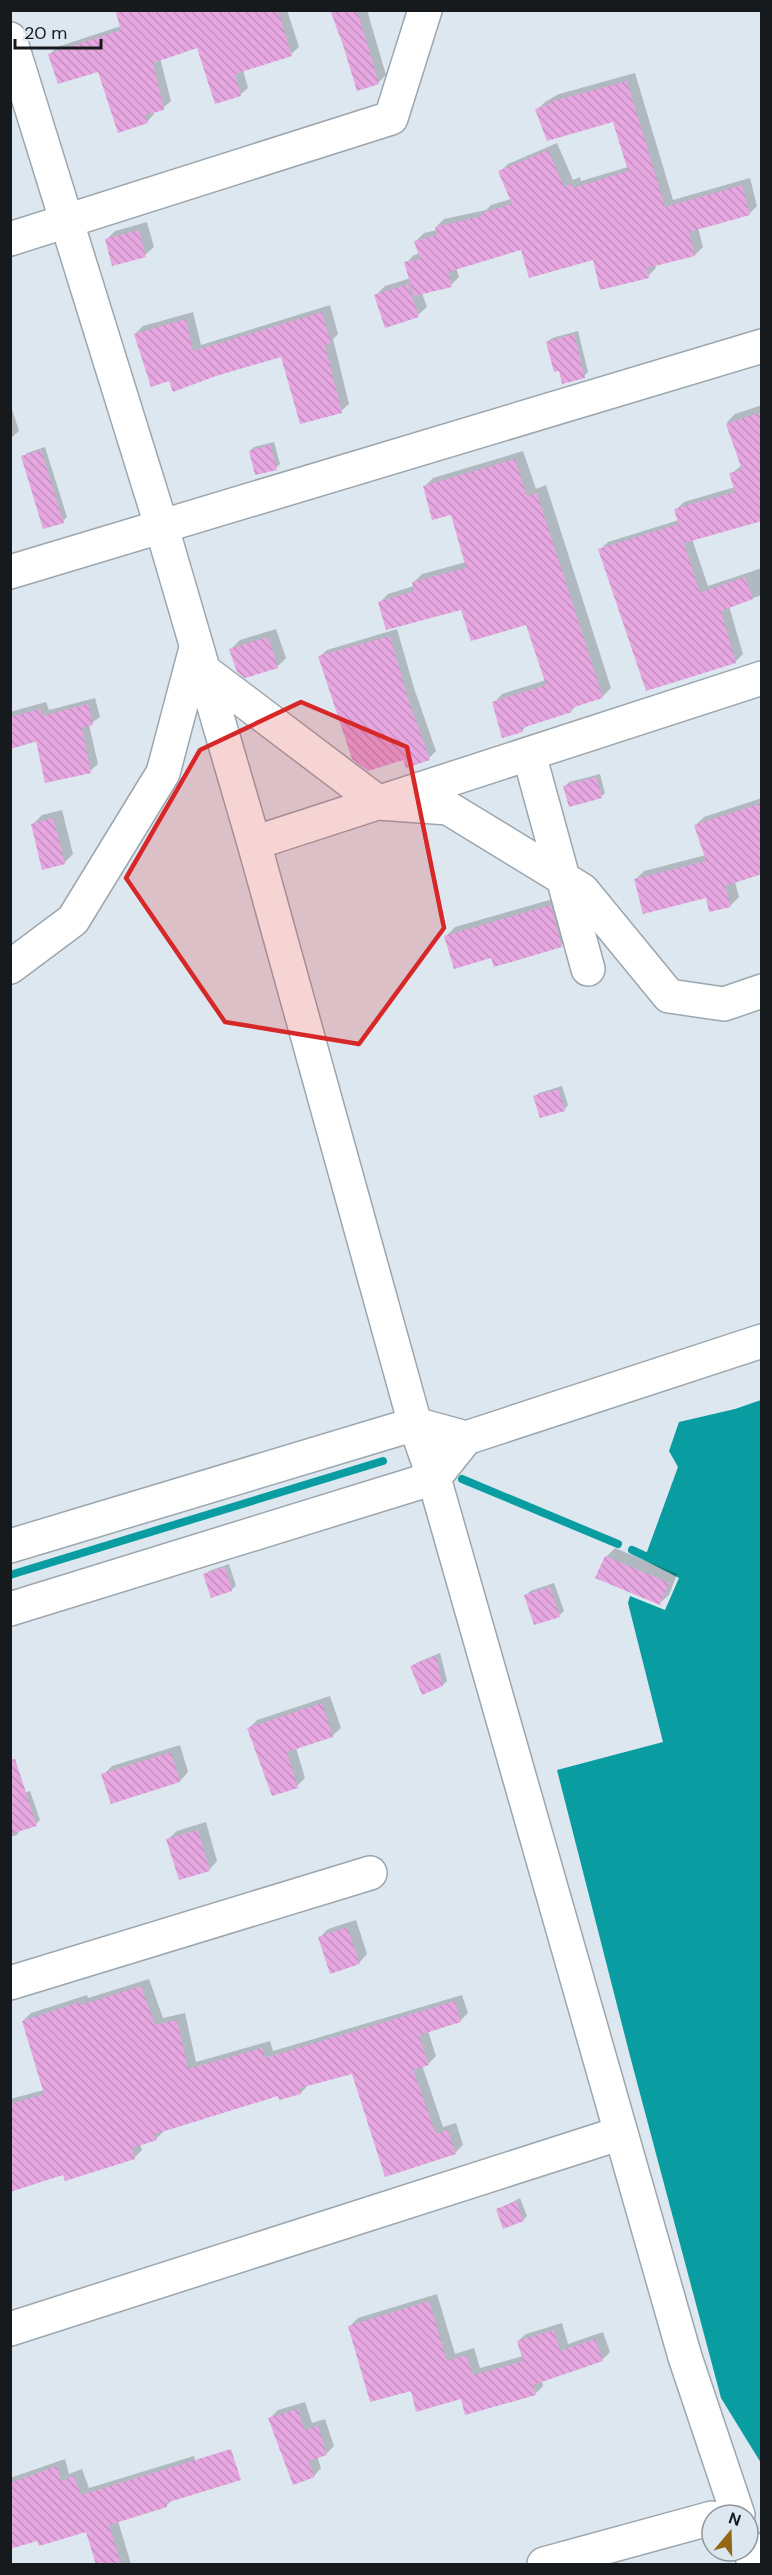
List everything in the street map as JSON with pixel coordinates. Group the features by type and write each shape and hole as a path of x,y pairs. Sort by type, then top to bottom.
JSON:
{"street":[{"path":"10,238 391,117 425,10"},
{"path":"10,39 162,528 254,843 415,1424 434,1478 685,2357 724,2503"},
{"path":"10,572 762,346"},
{"path":"200,658 379,803 448,808 582,890 669,996 724,1004 762,991"},
{"path":"10,967 73,920 164,773 200,658"},
{"path":"254,843 762,678"},
{"path":"529,754 588,969"},
{"path":"10,1609 434,1478 466,1438 762,1341"},
{"path":"10,1546 415,1424 466,1438"},
{"path":"10,1983 370,1873"},
{"path":"10,2329 621,2133"},
{"path":"544,2565 700,2522"}],"highlighted area":[{"path":"301,702 407,747 444,928 359,1044 225,1022 126,878 200,750"}],"water":[{"path":"762,1400 761,2463 721,2398 557,1770 663,1742 628,1603 630,1596 665,1610 679,1578 644,1560 678,1467 669,1451 679,1422"}],"building":[{"path":"115,10 278,10 292,56 235,74 241,96 215,104 197,48 153,63 164,110 145,115 148,123 118,133 98,72 58,84 48,54 121,30"},
{"path":"330,10 357,10 379,84 357,91"},
{"path":"627,81 665,207 742,185 750,215 689,232 695,256 647,268 649,278 600,290 593,260 529,278 521,250 448,272 452,287 414,296 404,262 420,259 414,241 437,235 435,227 482,216 481,213 512,204 498,171 548,150 564,187 571,184 573,188 628,171 613,122 547,141 535,109 550,104 549,102"},
{"path":"139,230 146,257 112,266 105,239"},
{"path":"408,284 419,317 385,328 374,295"},
{"path":"322,312 331,343 325,345 342,413 300,424 281,357 216,376 173,392 169,381 151,387 134,334 186,319 193,351"},
{"path":"574,334 585,378 562,384 559,371 554,372 546,342"},
{"path":"762,412 762,521 684,543 674,509 735,492 729,473 742,470 726,424"},
{"path":"270,445 277,470 255,475 249,451"},
{"path":"41,450 64,523 43,529 21,456"},
{"path":"515,459 527,496 537,493 603,698 571,708 572,712 522,728 523,732 502,738 492,702 546,685 526,625 471,641 461,610 386,630 378,602 414,591 412,582 466,568 451,515 432,520 423,486"},
{"path":"678,524 700,593 745,577 753,599 721,611 736,663 646,691 598,549"},
{"path":"390,636 407,696 430,760 406,768 403,760 368,771 352,759 318,656"},
{"path":"268,637 278,668 245,678 237,672 229,649"},
{"path":"88,704 93,725 82,728 91,773 45,783 36,741 10,749 10,717 40,709 42,716"},
{"path":"596,777 602,798 569,807 563,786"},
{"path":"762,803 762,874 725,886 731,907 709,912 706,898 643,914 634,879 706,861 694,825"},
{"path":"53,818 65,864 42,870 31,824"},
{"path":"551,905 562,947 494,967 491,958 454,969 444,936"},
{"path":"558,1089 565,1111 540,1118 533,1096"},
{"path":"605,1556 669,1583 660,1605 595,1578"},
{"path":"225,1567 232,1591 211,1598 203,1574"},
{"path":"550,1587 560,1617 534,1625 524,1595"},
{"path":"436,1656 443,1686 422,1695 410,1666"},
{"path":"322,1703 333,1737 287,1752 298,1788 272,1796 247,1728"},
{"path":"171,1752 180,1782 111,1804 101,1774"},
{"path":"15,1759 37,1826 10,1834 10,1760"},
{"path":"198,1830 210,1871 179,1880 166,1839"},
{"path":"347,1927 360,1964 330,1974 318,1937"},
{"path":"141,1986 155,2025 177,2020 188,2069 262,2048 265,2058 455,2001 461,2022 419,2035 429,2065 413,2070 436,2134 448,2130 456,2154 385,2177 352,2074 300,2088 301,2094 279,2100 278,2096 155,2134 157,2140 132,2148 135,2159 65,2181 63,2175 10,2192 10,2104 44,2094 22,2021 80,2002 81,2005"},
{"path":"516,2201 524,2221 503,2229 496,2209"},
{"path":"429,2301 447,2361 466,2355 473,2375 523,2361 517,2341 554,2330 560,2351 595,2339 603,2361 533,2385 536,2395 465,2415 461,2399 416,2412 411,2391 370,2402 348,2326"},
{"path":"298,2409 304,2430 318,2426 327,2455 308,2461 315,2477 293,2485 268,2418"},
{"path":"231,2449 241,2480 166,2503 167,2507 109,2525 121,2565 96,2565 86,2532 39,2546 37,2541 10,2549 10,2483 57,2466 61,2481 74,2476 81,2495"}],"waterway":[{"path":"10,1575 383,1461"},
{"path":"462,1479 618,1544"},
{"path":"632,1550 645,1556"}]}
